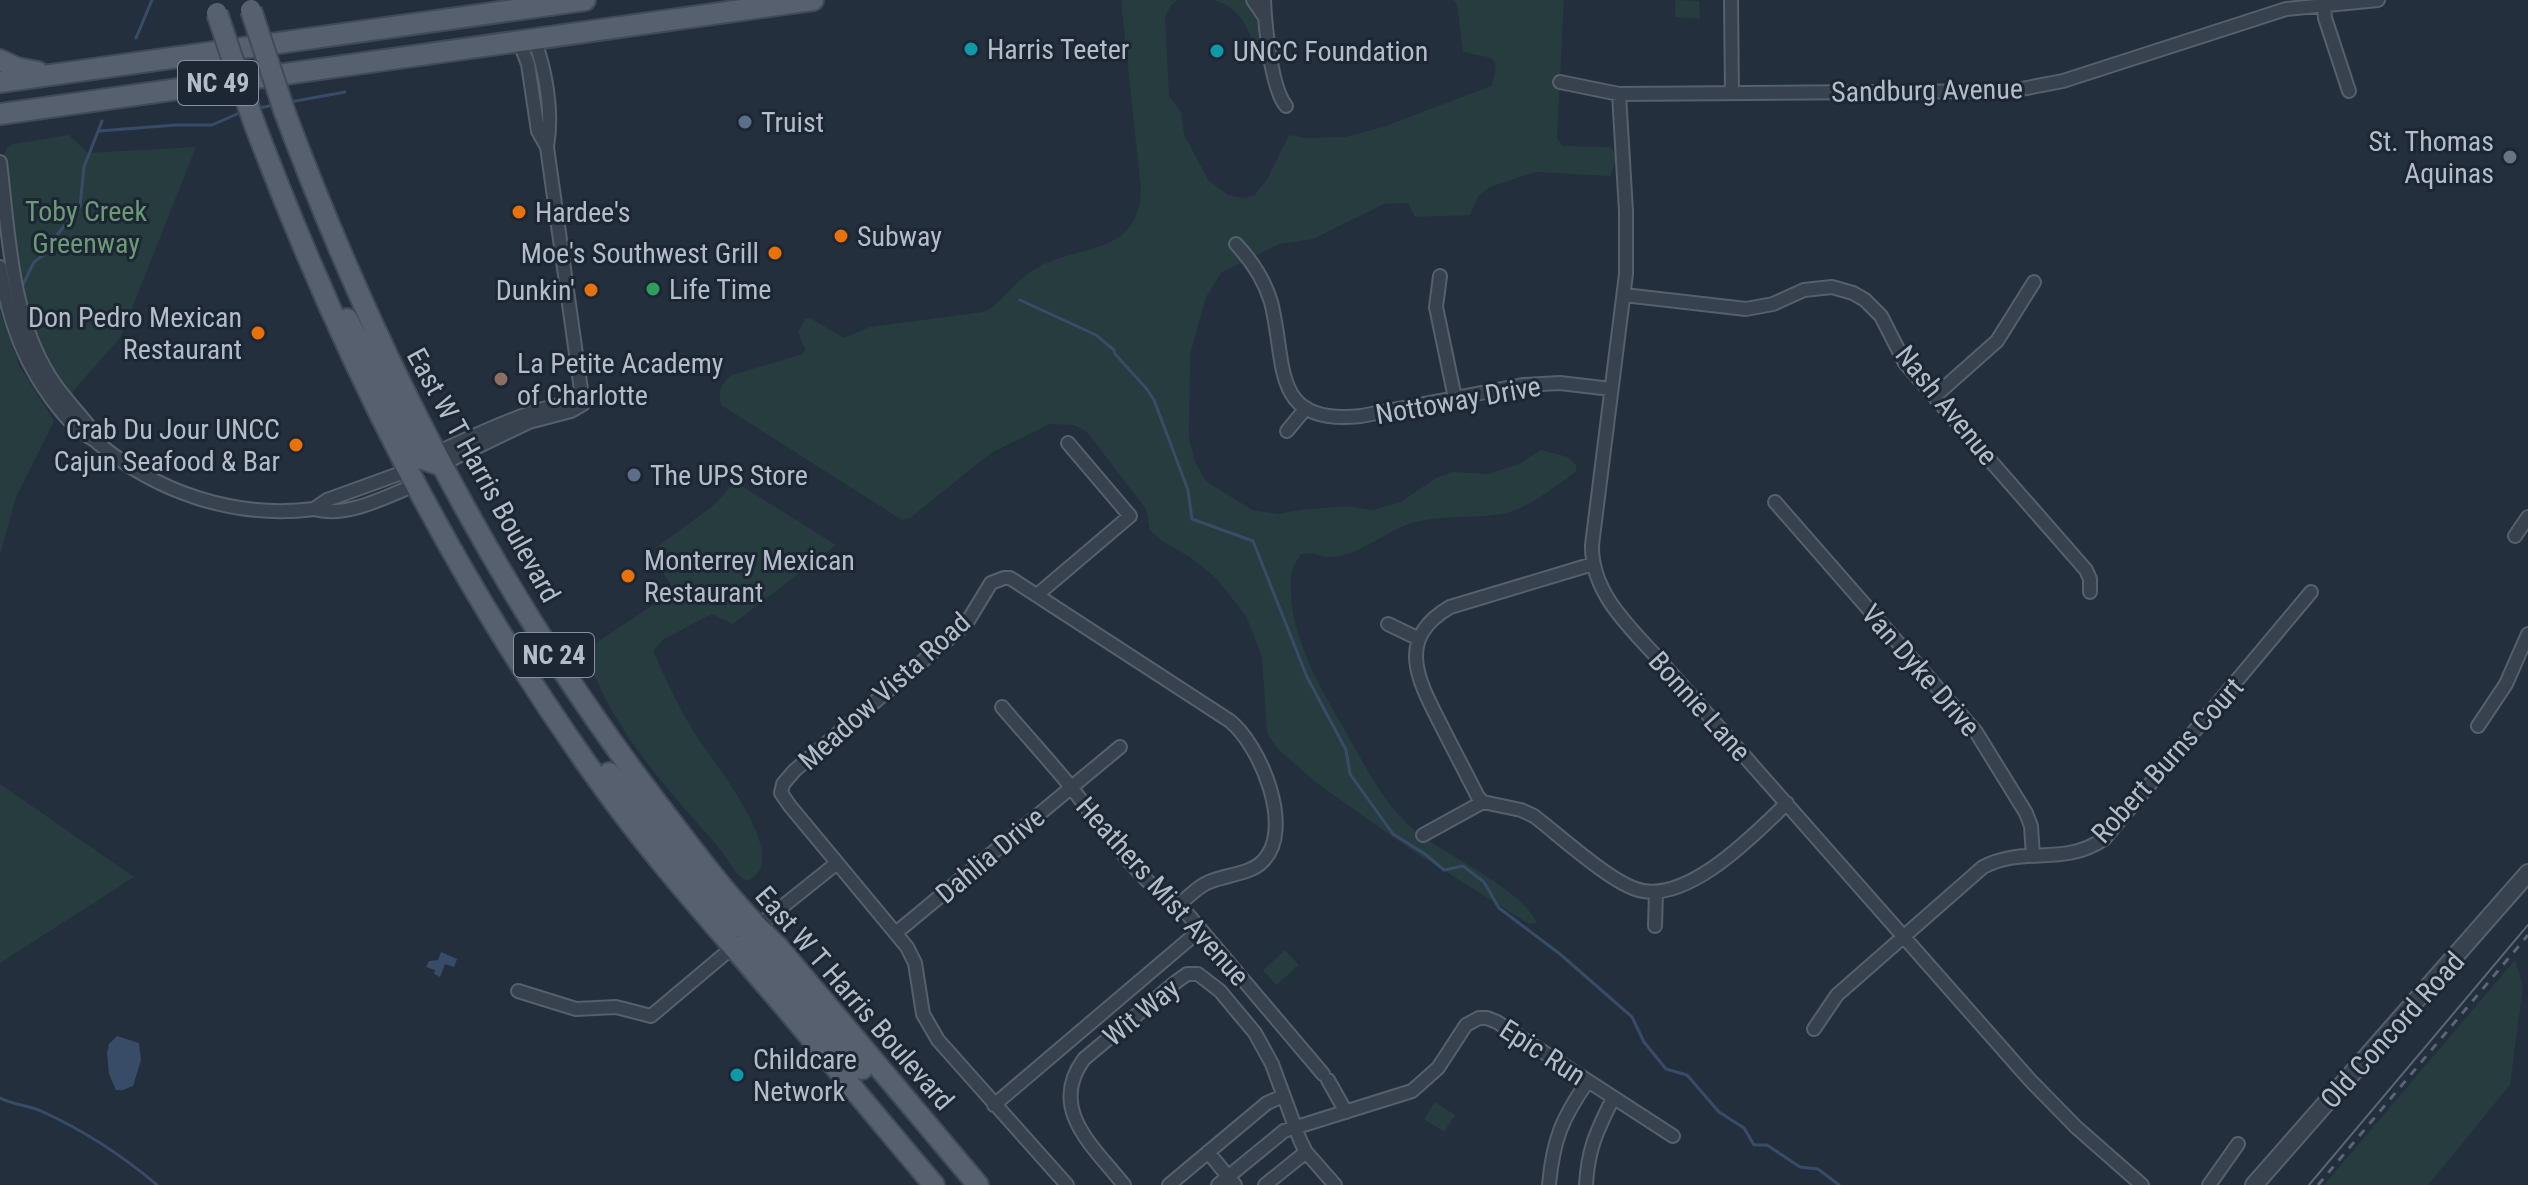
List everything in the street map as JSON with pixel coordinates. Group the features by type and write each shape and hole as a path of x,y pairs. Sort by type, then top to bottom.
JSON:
{"main road":[{"path":"421,23 465,9 476,0"},
{"name":"NC 49","path":"0,82 421,23 513,5 585,0"},
{"name":"NC 49","path":"0,114 802,1"},
{"name":"East W T Harris Boulevard","path":"249,3 285,113 347,271 437,459 524,608 636,775 757,927 778,947 978,1185"},
{"path":"513,5 527,40"},
{"name":"East W T Harris Boulevard","path":"216,7 253,120 344,344 411,478 472,590 558,722 641,836 934,1185"},
{"path":"0,60 17,68 58,74"},
{"path":"307,255 344,313 416,451 423,459 437,459"},
{"path":"411,478 419,471 435,481 482,560 524,608"},
{"path":"558,722 601,764 736,925 757,927"},
{"path":"733,947 749,946 762,953 867,1074 926,1124"}],"street":[{"path":"1253,0 1264,16"},
{"path":"1264,0 1277,92 1286,106"},
{"path":"1731,0 1732,93"},
{"name":"Sandburg Avenue","path":"1560,82 1619,94 2024,90 2063,81 2286,9 2378,0"},
{"path":"2324,6 2325,18 2349,91"},
{"path":"437,459 583,404 547,147 550,120 539,52 527,40"},
{"name":"Bonnie Lane","path":"1619,94 1627,232 1624,295 1594,524 1593,564 1610,603 2030,1080 2076,1127 2142,1185"},
{"path":"0,162 15,283 25,324 49,375 92,430 95,440"},
{"path":"1236,244 1249,257 1264,281 1272,308 1282,377 1295,399 1306,408 1287,431"},
{"path":"0,267 11,321 37,376 75,427 138,472 195,498 257,509 314,509 327,500 411,478"},
{"path":"1440,276 1436,307 1455,398"},
{"path":"1935,396 1997,341 2034,282"},
{"name":"Nash Avenue","path":"1624,295 1746,309 1773,304 1818,287 1846,291 1865,300 1881,316 1905,363 2086,570 2090,592"},
{"name":"Nottoway Drive","path":"1306,408 1342,419 1547,383 1611,389"},
{"path":"1037,595 1130,516 1068,443"},
{"name":"Van Dyke Drive","path":"1775,502 1976,732 2026,813 2031,826 2033,856"},
{"path":"2515,536 2528,517"},
{"path":"1483,802 1419,682 1415,662 1419,639 1428,623 1450,607 1593,564"},
{"name":"Meadow Vista Road","path":"1067,1185 929,1027 917,991 913,955 781,793 783,784 791,773 966,624 991,583 1010,578 1230,721 1247,738 1268,784 1277,814 1276,835 1271,848 1262,863 1206,883 1179,904"},
{"name":"Robert Burns Court","path":"1814,1029 1837,995 1983,867 2002,858 2078,853 2104,839 2311,592"},
{"path":"1388,624 1419,639"},
{"path":"2478,726 2506,684 2528,634"},
{"name":"Heathers Mist Avenue","path":"1002,707 1071,787 1111,840 1163,896 1179,904 1326,1077 1346,1112"},
{"name":"Dahlia Drive","path":"897,932 1120,747"},
{"path":"1423,835 1483,802 1521,810 1534,816 1619,881 1638,890 1656,892 1674,890 1687,884 1734,851 1787,803"},
{"path":"757,927 837,863"},
{"name":"Old Concord Road","path":"2254,1185 2528,873"},
{"path":"1655,926 1656,892"},
{"path":"994,1105 1200,930"},
{"path":"518,991 576,1009 616,1007 651,1016 733,947"},
{"name":"Wit Way","path":"1124,1185 1075,1124 1071,1089 1076,1070 1084,1059 1187,974 1204,977 1255,1033 1272,1064 1306,1152 1335,1185"},
{"name":"Epic Run","path":"1227,1182 1263,1146 1284,1131 1412,1091 1438,1068 1466,1025 1479,1018 1497,1022 1673,1136"},
{"path":"1549,1185 1552,1152 1560,1130 1568,1111 1588,1081"},
{"path":"1169,1185 1267,1103 1283,1096"},
{"path":"1586,1185 1586,1164 1593,1139 1613,1098"},
{"path":"2209,1185 2238,1144"},
{"path":"1208,1152 1227,1182"},
{"path":"1265,1185 1306,1152"}],"green space":[{"path":"1121,0 1178,0 1171,5 1165,17 1169,96 1181,112 1184,134 1208,180 1228,195 1243,198 1255,195 1268,178 1289,135 1345,137 1383,127 1491,86 1496,67 1494,61 1463,51 1457,5 1453,0 1564,0 1557,138 1562,146 1611,147 1617,158 1610,176 1535,172 1490,187 1479,195 1470,215 1415,217 1408,203 1384,204 1313,239 1279,244 1222,272 1206,297 1190,355 1189,437 1194,460 1206,481 1252,510 1279,514 1346,506 1372,510 1401,502 1436,478 1453,472 1488,474 1519,464 1541,450 1568,457 1576,465 1576,472 1531,503 1511,512 1420,521 1400,527 1360,549 1340,556 1301,554 1291,576 1294,618 1307,659 1384,796 1412,828 1514,896 1537,923 1529,924 1413,851 1318,784 1278,749 1267,733 1262,657 1246,616 1216,578 1150,530 1146,509 1087,432 1074,425 1050,424 991,453 910,518 902,520 721,405 721,388 732,375 803,354 805,349 798,332 805,319 810,318 844,338 870,327 983,312 1035,269 1103,245 1129,227 1137,212 1141,190"},
{"path":"1214,0 1249,0 1263,32 1266,56 1259,56 1248,29 1238,15"},
{"path":"1675,0 1699,1 1700,19 1675,17"},
{"name":"Toby Creek Greenway","path":"69,135 88,153 196,147 120,338 73,391 74,400 47,358 29,310 18,260 3,158 7,148 13,144"},
{"name":"Toby Creek Greenway","path":"0,311 20,367 54,421 16,497 0,555"},
{"path":"735,482 836,545 733,624 712,614 664,639 653,651 687,720 730,784 756,831 762,853 760,870 746,881 628,737 588,660 594,644 667,596 671,585 656,563 657,547 714,505"},
{"path":"0,784 134,877 0,963"},
{"path":"1285,950 1299,965 1276,985 1263,970"},
{"path":"2515,960 2523,986 2510,1085 2428,1185 2324,1185"},
{"path":"1435,1102 1455,1115 1444,1132 1424,1119"}],"water":[{"path":"441,952 457,959 454,967 445,964 440,977 434,974 435,970 426,967 429,961 438,960"},
{"path":"117,1036 139,1043 141,1060 133,1086 123,1090 116,1090 109,1074 107,1053 109,1044"}],"waterway":[{"path":"136,38 152,0"},
{"path":"290,102 345,92"},
{"path":"259,108 275,105"},
{"path":"99,131 212,125 244,111"},
{"path":"21,289 34,262 49,251 57,235 80,206 84,167 102,121"},
{"path":"1020,300 1096,335 1114,350 1154,400 1188,490 1192,519 1253,541 1307,677 1346,750 1350,774 1393,834 1444,870 1463,866 1484,882 1499,908 1560,954 1632,1017 1644,1042 1666,1069 1687,1075 1719,1112 1744,1128 1754,1145 1767,1145 1800,1167 1818,1169 1839,1185"},
{"path":"0,1098 36,1109 72,1126 157,1185"}],"tram line":[{"path":"2309,1185 2528,925"}],"railway":[{"path":"2318,1185 2528,935"}],"place":[{"name":"Harris Teeter","path":"971,49"},
{"name":"UNCC Foundation","path":"1217,51"},
{"name":"Truist","path":"745,122"},
{"name":"St. Thomas Aquinas","path":"2510,157"},
{"name":"Hardee's","path":"519,212"},
{"name":"Subway","path":"841,236"},
{"name":"Moe's Southwest Grill","path":"775,253"},
{"name":"Life Time","path":"653,289"},
{"name":"Dunkin'","path":"591,290"},
{"name":"Don Pedro Mexican Restaurant","path":"258,333"},
{"name":"La Petite Academy of Charlotte","path":"501,379"},
{"name":"Crab Du Jour UNCC Cajun Seafood & Bar","path":"296,445"},
{"name":"The UPS Store","path":"634,475"},
{"name":"Monterrey Mexican Restaurant","path":"628,576"},
{"name":"Childcare Network","path":"737,1075"}]}
